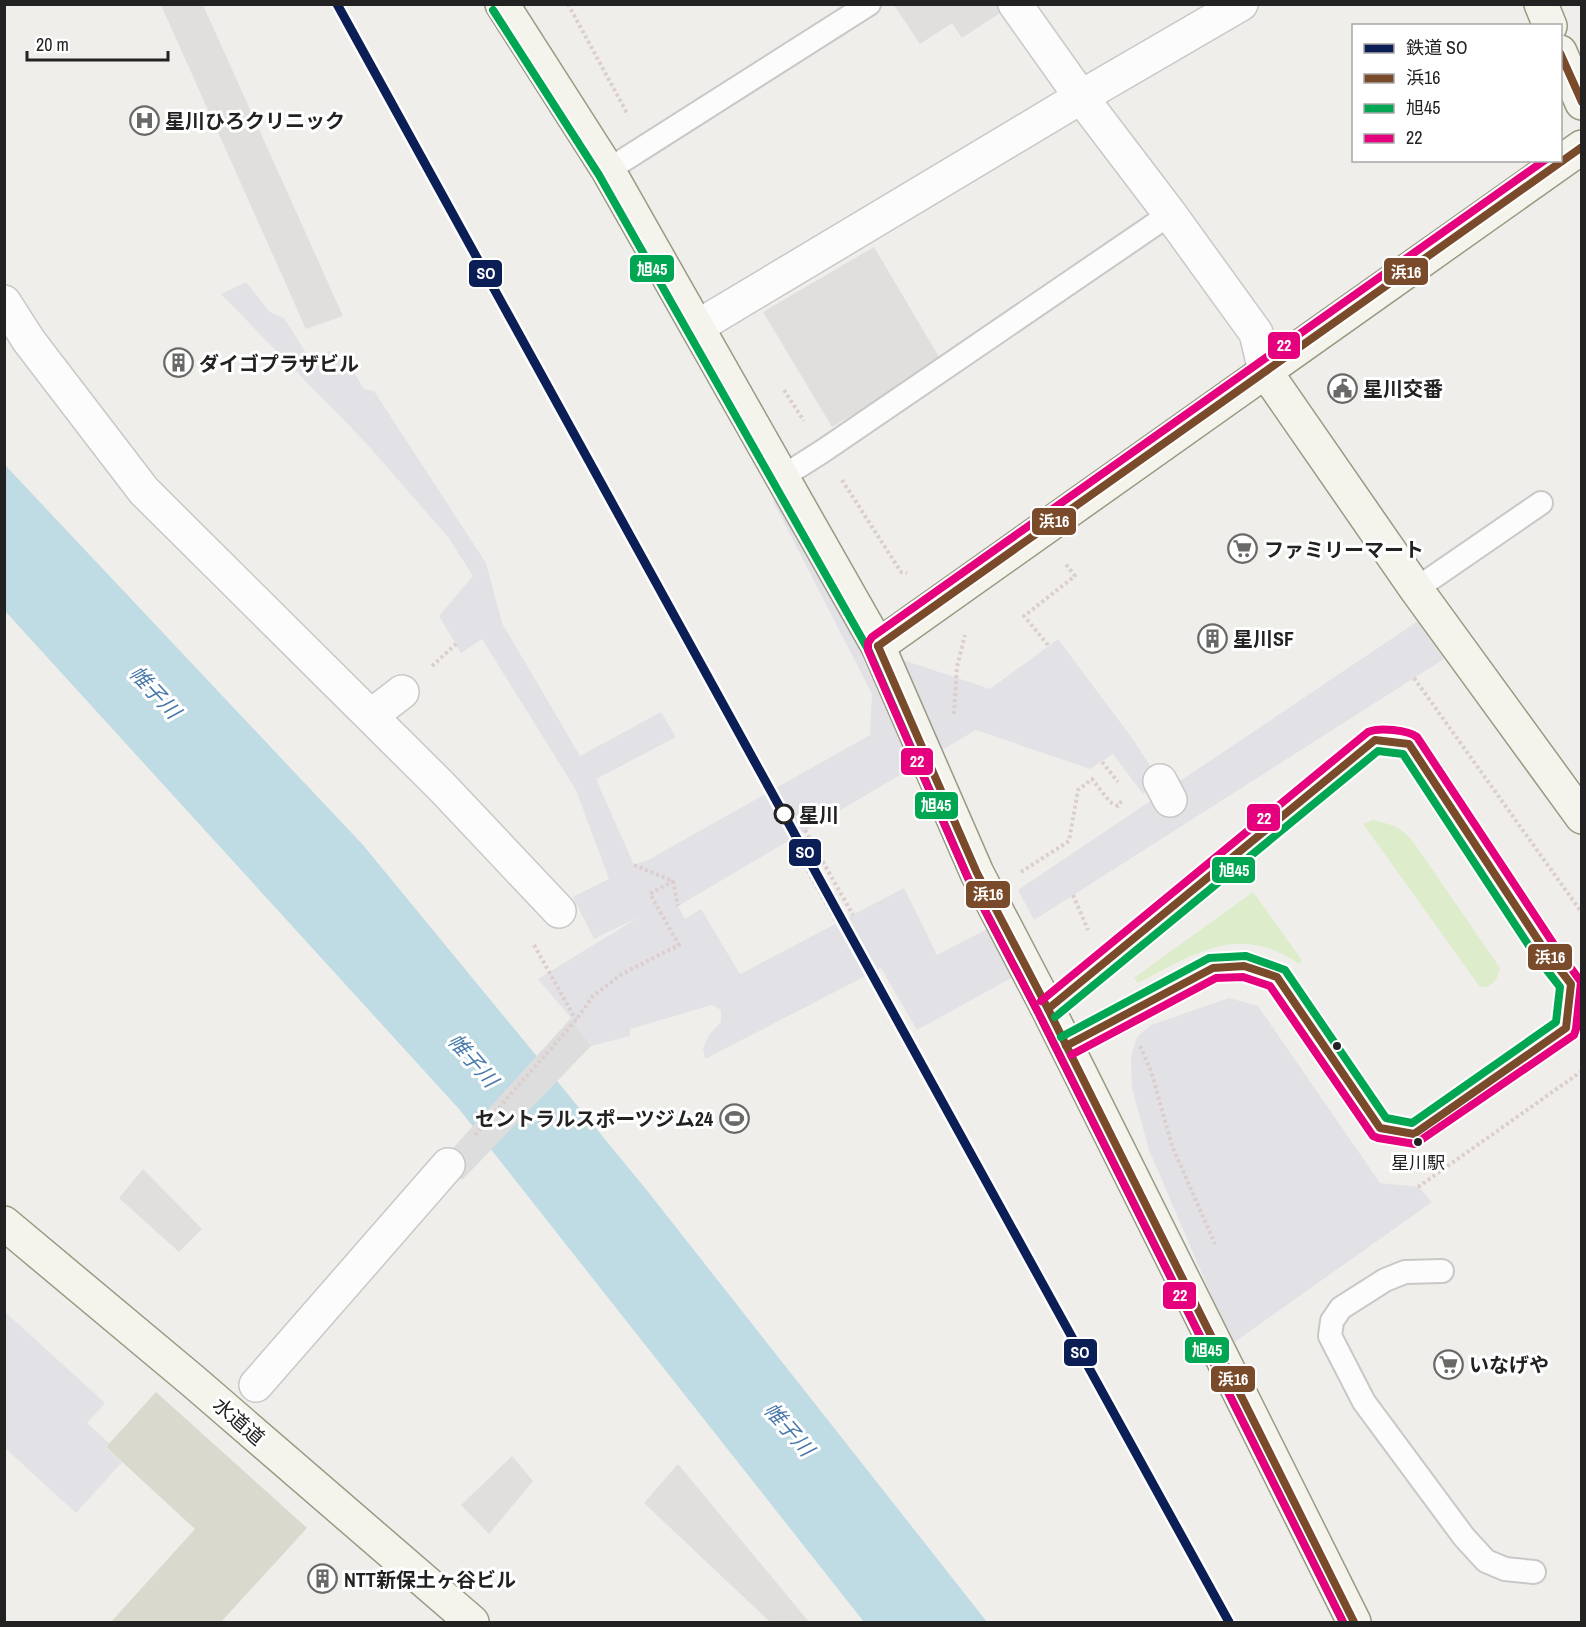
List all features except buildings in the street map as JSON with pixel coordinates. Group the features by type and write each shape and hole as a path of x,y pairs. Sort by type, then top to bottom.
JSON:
{"street":[{"path":"502,4 608,170 878,646 977,873 1048,1009 1354,1623"},
{"path":"1015,4 1256,333 1265,371 1416,589 1581,814"},
{"path":"697,327 1241,4"},
{"path":"1541,4 1549,24"},
{"path":"1562,57 1581,103"},
{"path":"1562,160 1581,147"},
{"path":"878,646 1560,162"},
{"path":"4,303 29,341 144,491 371,716 559,911"},
{"path":"371,716 402,692"},
{"path":"256,1385 448,1165"},
{"name":"水道道","path":"4,1223 192,1381 472,1623"}],"lane":[{"path":"608,170 869,4"},
{"path":"782,477 1170,214"},
{"path":"1416,589 1541,503"},
{"path":"1048,1009 1375,740 1409,744 1544,949 1571,984 1566,1028 1414,1134 1380,1128 1277,977 1244,966 1213,968 1066,1046"},
{"path":"1442,1271 1405,1272 1385,1280 1341,1308 1332,1321 1330,1336 1364,1402 1464,1537 1486,1561 1505,1569 1534,1572"}],"path":[{"path":"568,4 645,146"},
{"path":"780,384 901,572 912,573"},
{"path":"1048,645 1024,616 1075,576 1063,561"},
{"path":"953,722 957,667 965,634"},
{"path":"1414,678 1581,913"},
{"path":"1102,762 1123,788"},
{"path":"1012,878 1069,842 1078,790 1092,779 1110,802"},
{"path":"805,831 853,915"},
{"path":"790,839 837,923"},
{"path":"634,865 673,881"},
{"path":"673,881 678,906"},
{"path":"448,1165 576,1020 593,996 622,975 679,945 650,894 673,881"},
{"path":"1073,895 1104,964"},
{"path":"559,911 527,933 576,1020"},
{"path":"1126,1014 1151,1071 1172,1146 1219,1254"},
{"path":"1418,1187 1581,1071"}],"shaded area":[{"path":"161,5 203,5 343,316 306,329"},
{"path":"894,5 999,5 1003,11 962,38 952,23 920,44"},
{"path":"874,247 942,362 832,427 763,312"},
{"path":"246,282 270,312 284,318 311,361 328,351 344,356 364,389 374,391 486,563 502,623 580,756 661,712 676,737 596,779 634,865 650,859 870,735 872,694 773,501 800,489 900,659 990,689 1058,639 1132,738 1160,781 1143,794 1113,754 1090,769 976,730 678,906 685,919 701,909 740,974 904,888 937,955 991,927 1015,976 917,1030 881,968 705,1059 703,1048 709,1035 721,1022 721,1010 712,1005 630,1029 630,1036 591,1046 538,979 639,917 594,939 573,897 609,879 576,790 482,639 461,653 439,616 473,576 448,537 367,444 221,294"},
{"path":"1418,621 1444,659 1034,920 1018,890"},
{"path":"1229,998 1258,1006 1380,1183 1418,1187 1432,1202 1232,1344 1149,1150 1132,1088 1131,1057 1137,1037 1151,1025"},
{"path":"143,1169 202,1229 179,1252 119,1198"},
{"path":"5,1312 105,1403 87,1423 109,1443 106,1448 122,1462 76,1513 5,1448"},
{"path":"156,1392 307,1528 221,1622 111,1622 195,1529 106,1447"},
{"path":"512,1456 533,1481 489,1534 461,1505"},
{"path":"678,1464 809,1622 770,1622 644,1503"}],"green space":[{"path":"1373,820 1396,827 1414,843 1500,968 1491,985 1480,987 1363,824"},
{"path":"1253,892 1302,960 1299,964 1277,952 1256,945 1236,944 1198,953 1138,983 1134,978"}],"water":[{"name":"帷子川","path":"4,464 363,845 645,1188 987,1622 864,1622 459,1109 5,611"}],"pier":[{"path":"571,1018 591,1046 462,1180 443,1159"}],"rail line":[{"name":"SO","path":"337,4 1229,1622"}],"transit line":[{"name":"旭45","path":"493,10 599,175 869,651 968,878 1039,1014 1343,1622"},
{"name":"浜16","path":"1562,57 1582,102"},
{"name":"浜16","path":"1562,161 1582,147"},
{"name":"22","path":"1343,1622 1039,1014 968,878 868,650 868,643 872,637 1542,162"},
{"name":"浜16","path":"878,646 1561,162"},
{"name":"浜16","path":"878,646 977,873 1048,1009 1354,1622"},
{"name":"22","path":"1041,1001 1373,730 1400,731 1417,737 1581,982 1574,1035 1415,1144 1373,1136 1270,986 1243,977 1216,978 1071,1055"},
{"name":"浜16","path":"1048,1009 1375,740 1409,744 1544,949 1571,984 1566,1028 1414,1134 1380,1128 1277,977 1244,966 1213,968 1066,1046"},
{"name":"旭45","path":"1055,1017 1378,751 1403,754 1535,955 1560,987 1556,1022 1412,1123 1386,1118 1285,970 1246,956 1209,958 1061,1037"}],"place":[{"name":"星川ひろクリニック","path":"144,120"},
{"name":"ダイゴプラザビル","path":"178,363"},
{"name":"星川交番","path":"1342,388"},
{"name":"ファミリーマート","path":"1243,549"},
{"name":"星川SF","path":"1212,638"},
{"name":"星川","path":"784,814"},
{"name":"セントラルスポーツジム24","path":"734,1118"},
{"name":"星川駅","path":"1418,1142"},
{"name":"いなげや","path":"1448,1364"},
{"name":"NTT新保土ヶ谷ビル","path":"323,1579"}]}
